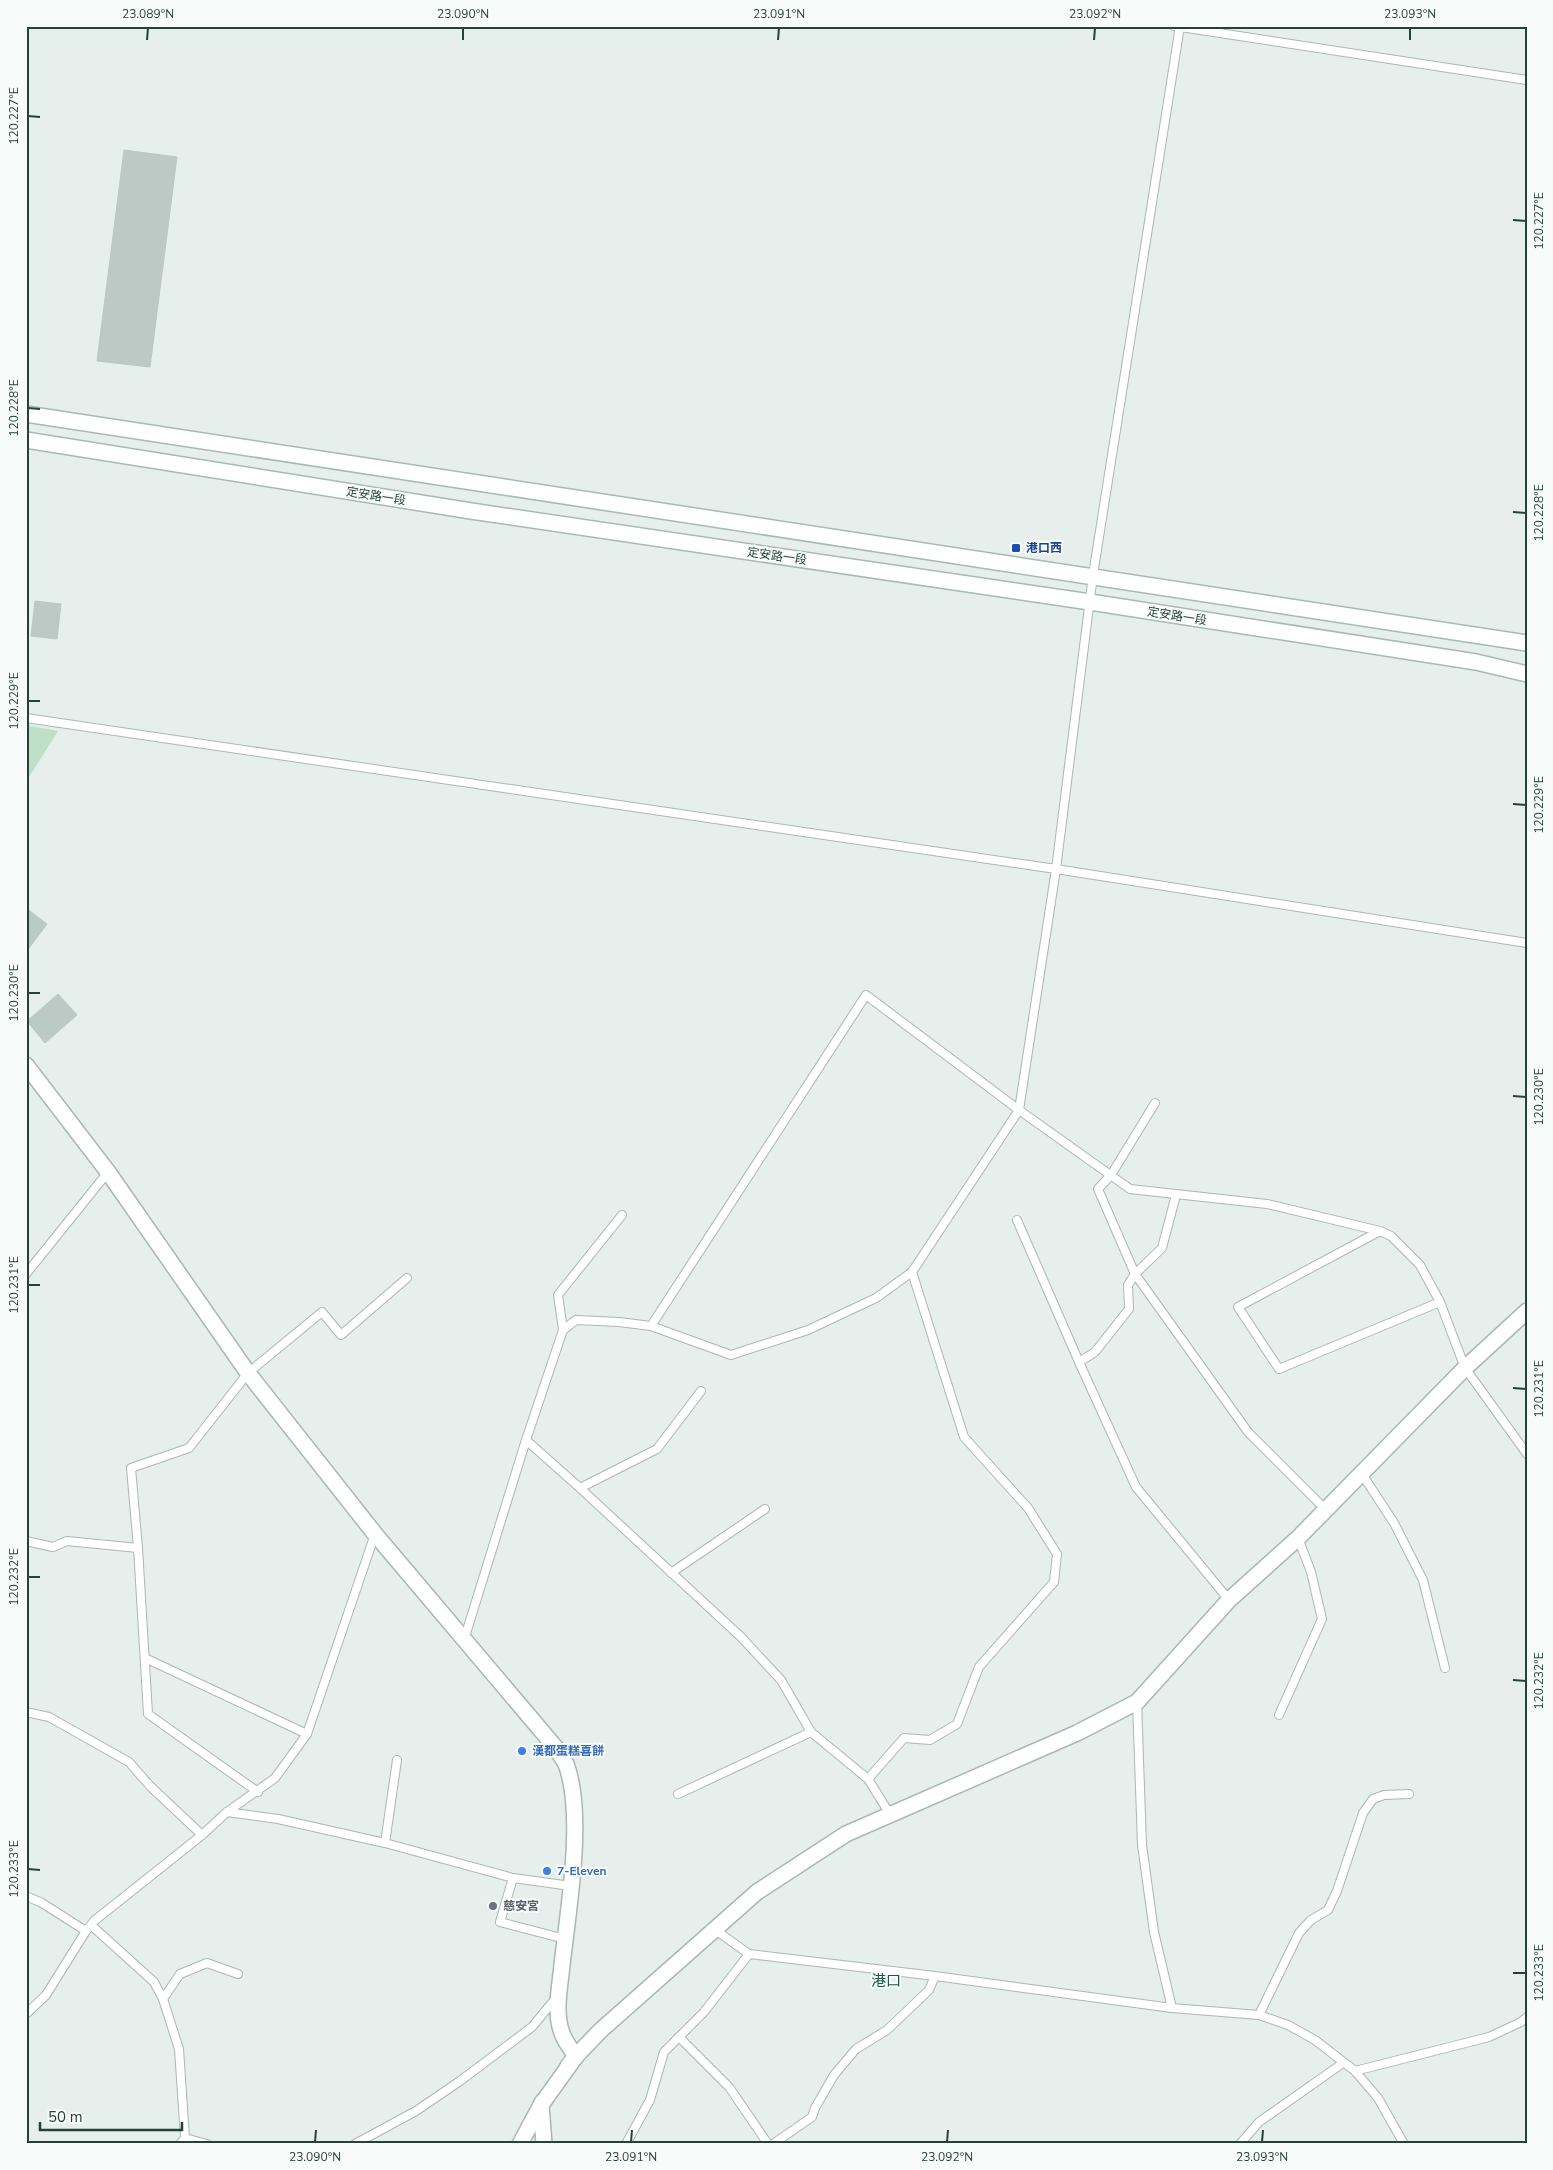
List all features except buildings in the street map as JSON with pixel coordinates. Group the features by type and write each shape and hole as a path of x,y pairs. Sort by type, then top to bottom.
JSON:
{"main road":[{"path":"26,414 1093,575 1527,643"},
{"name":"定安路一段","path":"26,440 491,514 1090,602 1476,662 1527,674"},
{"path":"26,1065 108,1172 248,1373 375,1534 556,1748 566,1764 573,1797 574,1828 571,1886 559,1995 561,2032 566,2044 576,2056"},
{"path":"520,2144 541,2105 576,2056 601,2030 757,1892 846,1834 891,1816 1077,1733 1137,1702 1229,1600 1298,1538 1465,1368 1527,1311"},
{"path":"541,2105 544,2144"}],"lane":[{"path":"563,1330 576,1320 651,1326 731,1354 808,1330 876,1298 912,1272 1019,1110 1056,869 1093,575 1178,26 1527,80"},
{"path":"26,718 1056,869 1527,942"},
{"path":"651,1326 866,995 1019,1110 1130,1189 1267,1204 1380,1231 1391,1236 1420,1265 1440,1302 1465,1368 1527,1454"},
{"path":"1155,1103 1111,1175 1098,1188 1135,1274 1248,1432 1325,1509"},
{"path":"26,1274 108,1172"},
{"path":"1079,1362 1095,1352 1130,1309 1128,1285 1135,1274 1162,1248 1176,1195"},
{"path":"464,1640 526,1440 563,1330 558,1295 622,1216"},
{"path":"1017,1220 1136,1487 1229,1600"},
{"path":"1380,1231 1238,1307 1279,1369 1440,1302"},
{"path":"868,1779 904,1738 930,1740 956,1724 979,1667 1054,1582 1057,1554 1028,1508 964,1437 912,1272"},
{"path":"258,1792 148,1714 131,1468 189,1448 248,1373 322,1312 341,1335 407,1278"},
{"path":"580,1488 657,1450 701,1391"},
{"path":"526,1440 741,1637 781,1680 811,1732 868,1779 891,1816"},
{"path":"1362,1474 1394,1523 1423,1580 1445,1668"},
{"path":"671,1573 765,1509"},
{"path":"26,2014 46,1995 89,1928 202,1835 227,1812 258,1792 275,1778 306,1734 375,1534"},
{"path":"1280,1715 1322,1619 1311,1572 1298,1538"},
{"path":"26,1541 52,1547 67,1541 138,1548"},
{"path":"145,1658 306,1734"},
{"path":"1137,1702 1142,1846 1154,1932 1172,2008"},
{"path":"26,1712 48,1717 129,1762 150,1786 202,1835"},
{"path":"678,1794 811,1732"},
{"path":"385,1843 398,1760"},
{"path":"1259,2015 1299,1933 1311,1920 1328,1910 1337,1891 1363,1812 1373,1799 1384,1795 1409,1794"},
{"path":"227,1812 278,1819 385,1843 513,1878 571,1886"},
{"path":"513,1878 500,1922 565,1939"},
{"path":"26,1896 89,1928 154,1982 163,1999 179,2049 182,2141 207,2144"},
{"path":"714,1929 748,1954 934,1976 1172,2008 1259,2015 1288,2025 1315,2040 1355,2071 1378,2098 1405,2143"},
{"path":"626,2144 650,2100 664,2052 704,2012 748,1954"},
{"path":"163,1999 180,1974 207,1963 238,1974"},
{"path":"773,2144 812,2117 834,2074 856,2049 887,2030 929,1990 934,1976"},
{"path":"355,2144 416,2111 460,2080 532,2027 559,1995"},
{"path":"1355,2071 1438,2048 1489,2037 1521,2022 1527,2017"},
{"path":"679,2037 730,2086 768,2144"},
{"path":"1242,2143 1259,2122 1343,2063"}],"green space":[{"path":"26,725 58,731 26,782"}],"place":[{"name":"港口西","path":"1016,548"},
{"name":"漢都蛋糕喜餅","path":"522,1751"},
{"name":"7-Eleven","path":"547,1871"},
{"name":"慈安宮","path":"493,1906"}],"district":[{"name":"港口","path":"886,1981"}]}
